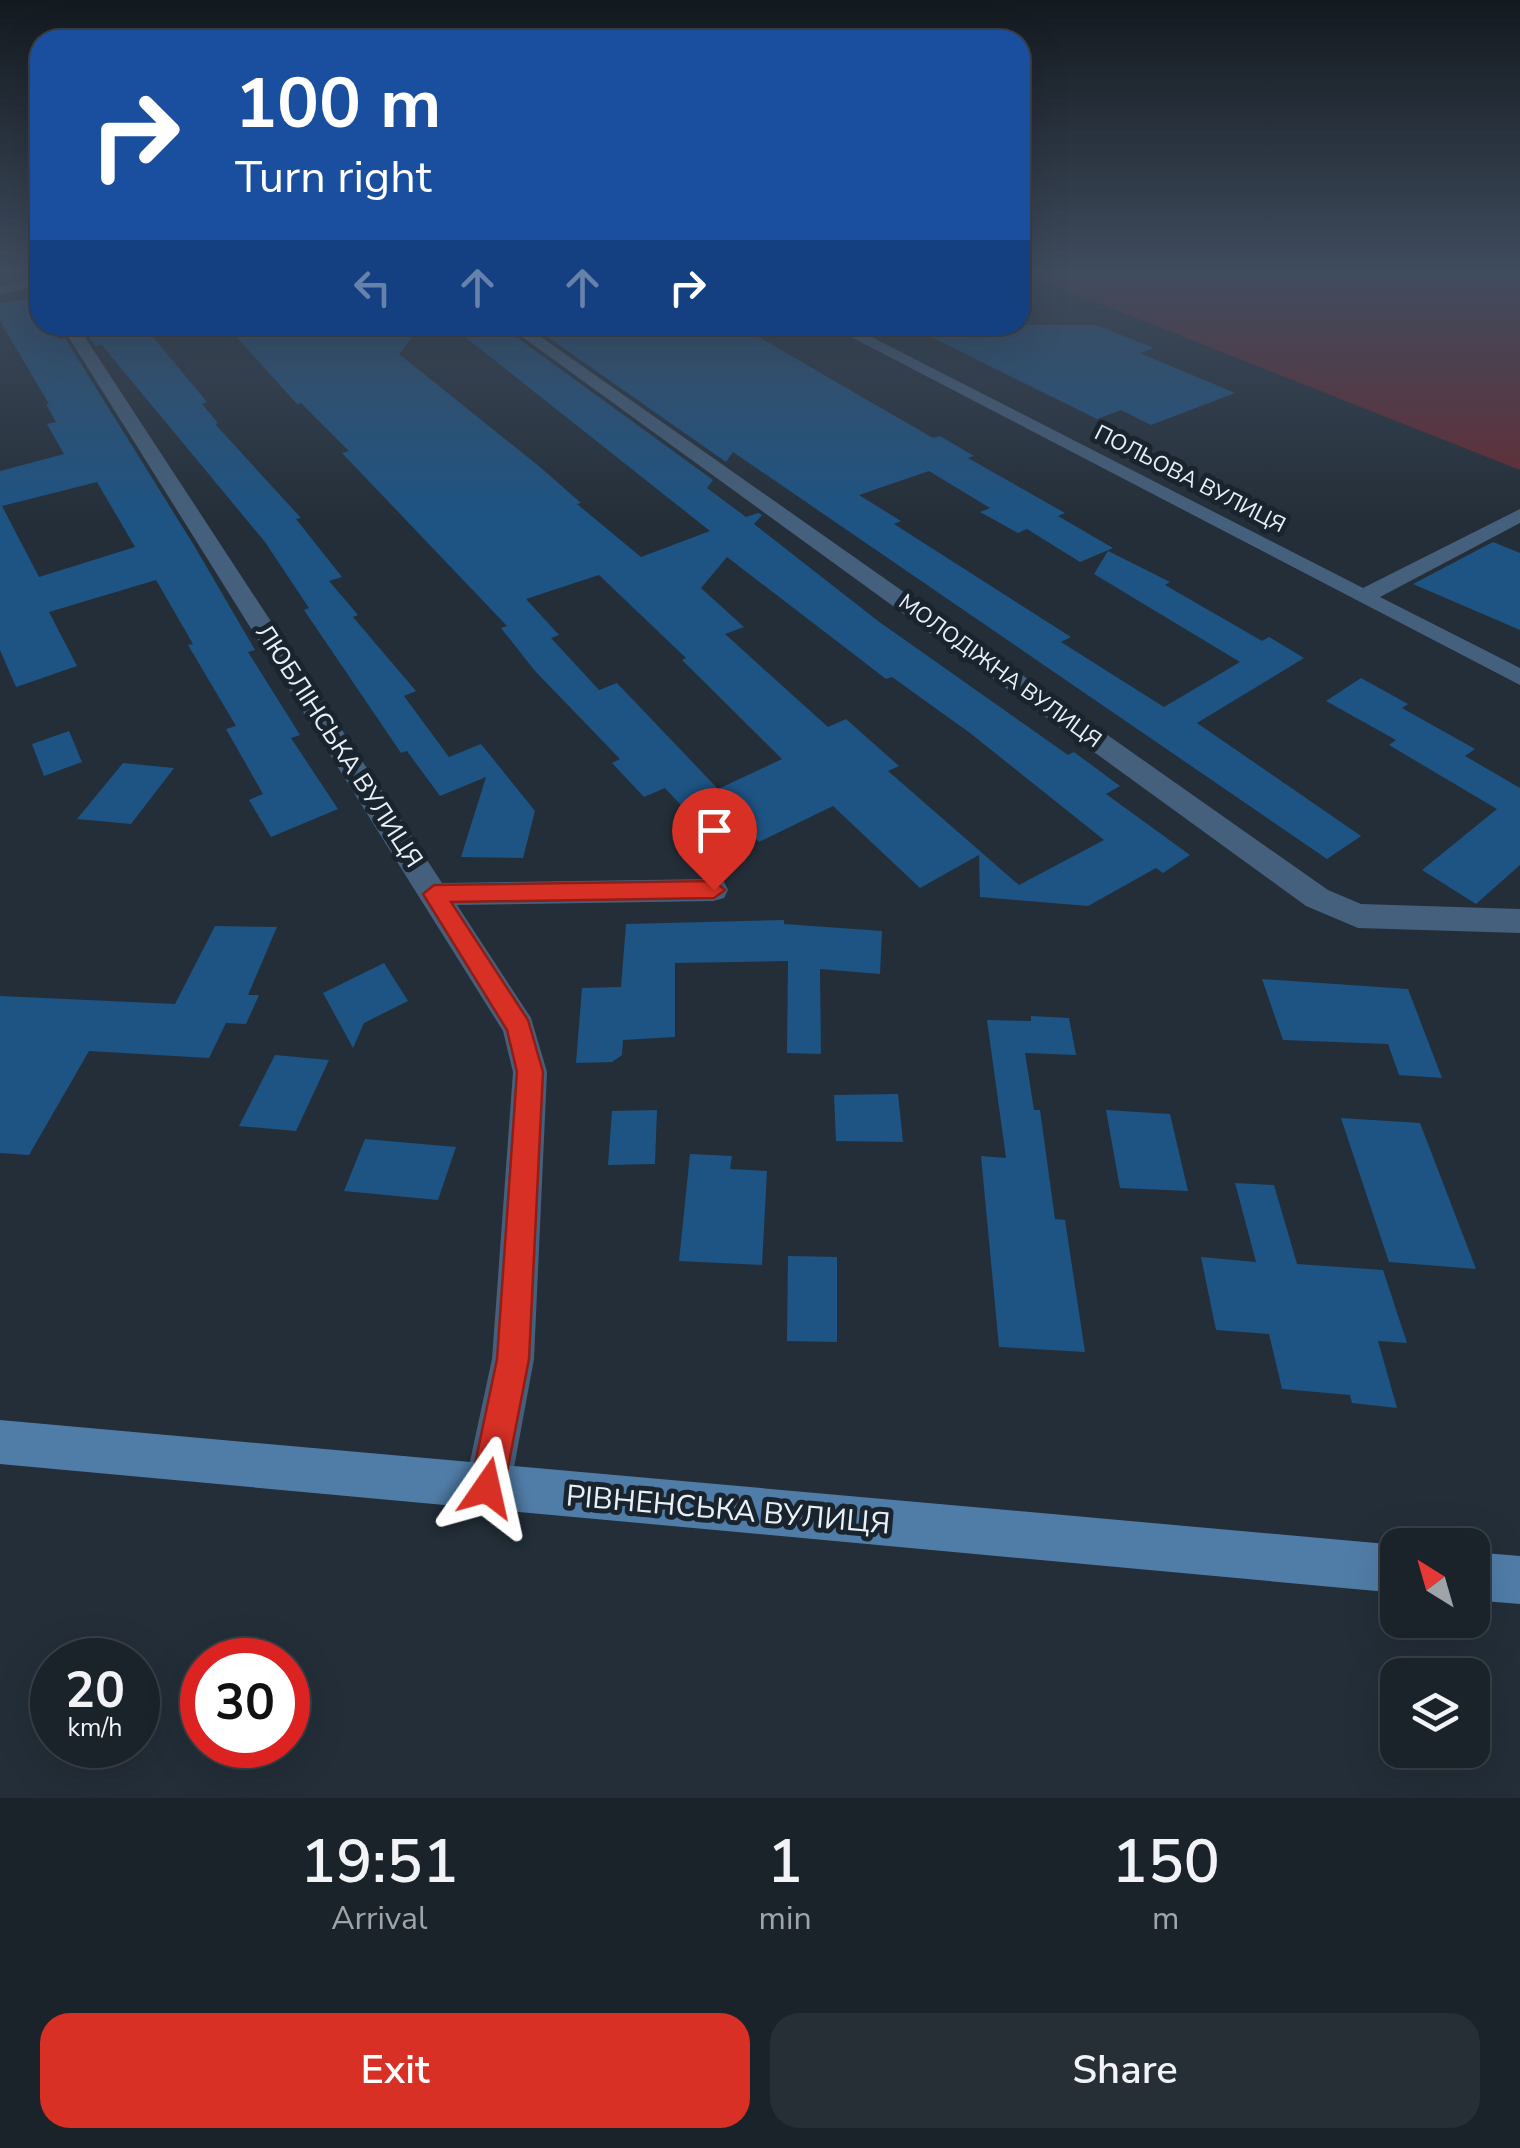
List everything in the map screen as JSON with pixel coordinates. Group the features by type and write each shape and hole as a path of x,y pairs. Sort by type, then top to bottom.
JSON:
{"main road":[{"name":"РІВНЕНСЬКА ВУЛИЦЯ","path":"0,1442 1380,1568"},
{"path":"1490,1578 1520,1580"}],"street":[{"name":"ЛЮБЛІНСЬКА ВУЛИЦЯ","path":"89,355 519,1028 530,1072 513,1359 487,1488"},
{"name":"МОЛОДІЖНА ВУЛИЦЯ","path":"556,355 1317,898 1358,916 1520,920"},
{"name":"ПОЛЬОВА ВУЛИЦЯ","path":"894,355 1520,678"},
{"path":"1363,597 1520,515"},
{"path":"434,894 714,890"}],"shaded area":[{"path":"1229,355 1520,355 1520,470"}],"building":[{"path":"20,355 76,355 255,650 248,652 300,735 291,738 338,809 271,837 249,800 263,794 226,729 236,726 188,645 193,644 156,580 49,612 77,666 16,687 0,650 0,471 64,454 47,424 56,422","holes":["97,482 135,547 39,577 2,506"]},
{"path":"110,355 168,355 207,402 202,404 218,423 215,424 301,518 296,519 342,577 329,581 358,615 353,617 416,691 404,696 449,757 481,744 535,811 523,858 461,857 486,777 440,796 407,751 401,753 304,610 309,608 265,542"},
{"path":"253,355 400,355 540,467 581,503 577,504 641,557 710,531 488,355 541,355 713,480 707,488 746,517 762,515 754,524 878,621 1068,755 1074,752 1120,786 1106,794 1190,855 1163,873 1156,868 1088,906 980,897 979,855 920,888 833,806 759,842 745,826 714,841 665,788 644,797 612,763 620,759 535,671 501,628 507,626 342,453 349,451 301,403 297,404","holes":["727,557 886,679 892,677 970,733 1104,840 1019,885 888,771 899,766 846,719 828,727 725,634 744,627 701,588","599,575 686,658 682,660 782,759 718,789 617,683 599,690 551,638 559,635 526,599"]},
{"path":"573,355 790,355 933,438 940,436 974,456 968,458 1065,513 1058,516 1113,548 1080,562 1027,529 1018,533 980,512 990,508 929,471 859,495 901,521 894,524 1071,637 1061,642 1164,707 1240,662 1094,574 1108,551 1170,582 1165,585 1262,641 1269,637 1304,658 1197,723 1361,836 1327,859 733,452 726,462"},
{"path":"967,355 1145,355 1235,393 1151,425 1121,410 1097,419"},
{"path":"1493,542 1520,553 1520,630 1413,584"},
{"path":"1361,678 1408,704 1402,708 1475,749 1465,756 1520,788 1520,865 1476,904 1422,870 1497,809 1389,745 1396,740 1326,701"},
{"path":"69,731 82,762 44,776 32,744"},
{"path":"123,763 174,768 131,824 77,819"},
{"path":"784,920 784,924 882,931 880,974 820,969 821,1054 787,1053 788,961 675,963 675,1037 623,1040 622,1055 612,1062 576,1063 582,988 621,987 626,924"},
{"path":"215,926 277,927 248,995 259,995 246,1024 226,1023 209,1058 89,1051 29,1155 0,1153 0,996 175,1004"},
{"path":"384,963 408,1001 364,1023 353,1048 323,993"},
{"path":"1262,979 1408,989 1442,1078 1399,1075 1388,1044 1283,1040"},
{"path":"1031,1016 1069,1018 1076,1055 1025,1053 1034,1110 1040,1110 1055,1219 1065,1220 1085,1352 999,1347 981,1156 1006,1158 987,1020 1031,1021"},
{"path":"275,1055 329,1060 296,1131 239,1126"},
{"path":"898,1094 903,1142 836,1141 834,1095"},
{"path":"657,1110 655,1164 608,1165 612,1111"},
{"path":"1106,1110 1170,1114 1188,1191 1120,1188"},
{"path":"1341,1118 1420,1123 1476,1269 1389,1262"},
{"path":"365,1139 456,1147 438,1200 344,1191"},
{"path":"690,1154 732,1156 730,1169 767,1171 762,1265 679,1261"},
{"path":"1235,1183 1274,1185 1297,1264 1383,1270 1407,1343 1378,1341 1397,1408 1352,1403 1350,1395 1282,1389 1269,1334 1216,1330 1201,1257 1256,1262"},
{"path":"788,1256 837,1257 837,1342 787,1341"}],"route":[{"path":"487,1488 513,1359 530,1072 519,1028 434,894 714,890"}]}
